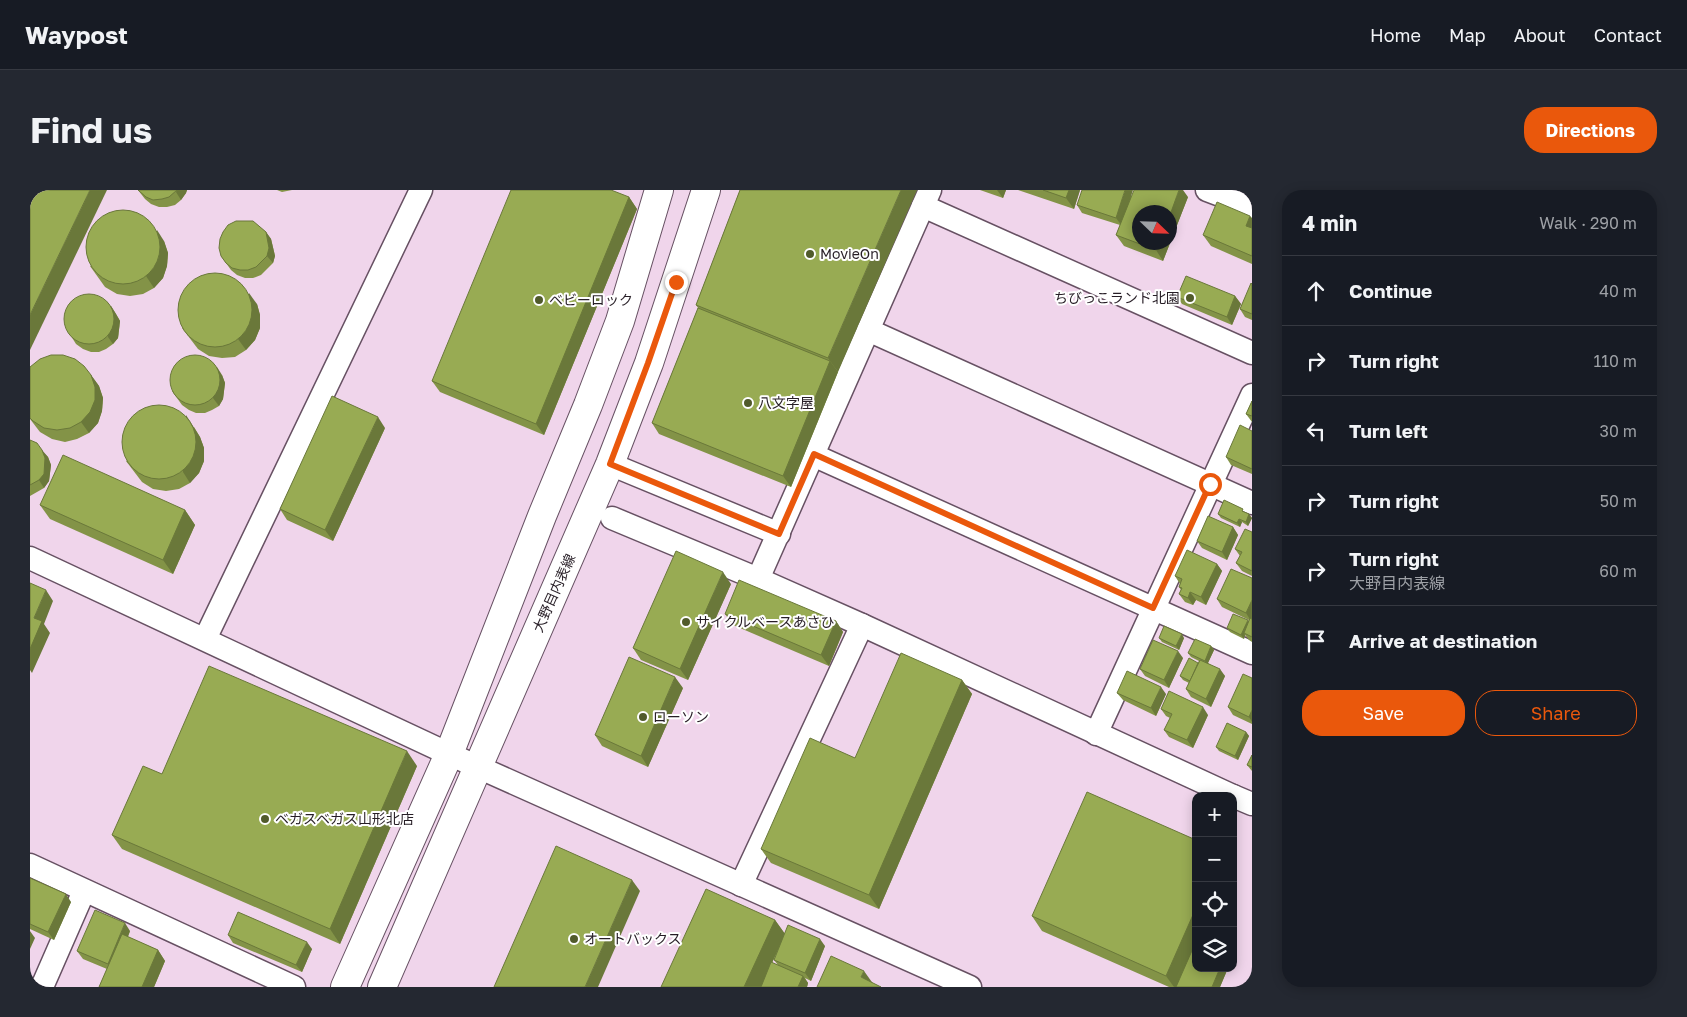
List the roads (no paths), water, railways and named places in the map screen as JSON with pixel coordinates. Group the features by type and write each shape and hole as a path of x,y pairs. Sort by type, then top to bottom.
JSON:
{"main road":[{"path":"345,987 449,754 620,321 659,190"},
{"name":"大野目内表線","path":"382,987 610,464 652,354 706,190"}],"street":[{"path":"205,639 420,190"},
{"path":"1207,190 1252,207"},
{"path":"758,579 926,198 1252,353"},
{"path":"868,330 1252,503"},
{"path":"1096,734 1252,396"},
{"path":"814,454 1252,653"},
{"path":"610,464 779,534"},
{"path":"612,518 862,625 1224,792"},
{"path":"30,558 449,754 970,987"},
{"path":"741,885 862,625"},
{"path":"1237,798 1252,804"},
{"path":"30,866 294,987"},
{"path":"42,987 84,891"}],"place":[{"name":"MovieOn","path":"810,254"},
{"name":"ちびっこランド北園","path":"1190,298"},
{"name":"ベビーロック","path":"539,300"},
{"name":"八文字屋","path":"748,403"},
{"name":"サイクルベースあさひ","path":"686,622"},
{"name":"ローソン","path":"643,717"},
{"name":"ベガスベガス山形北店","path":"265,819"},
{"name":"オートバックス","path":"574,939"}]}
